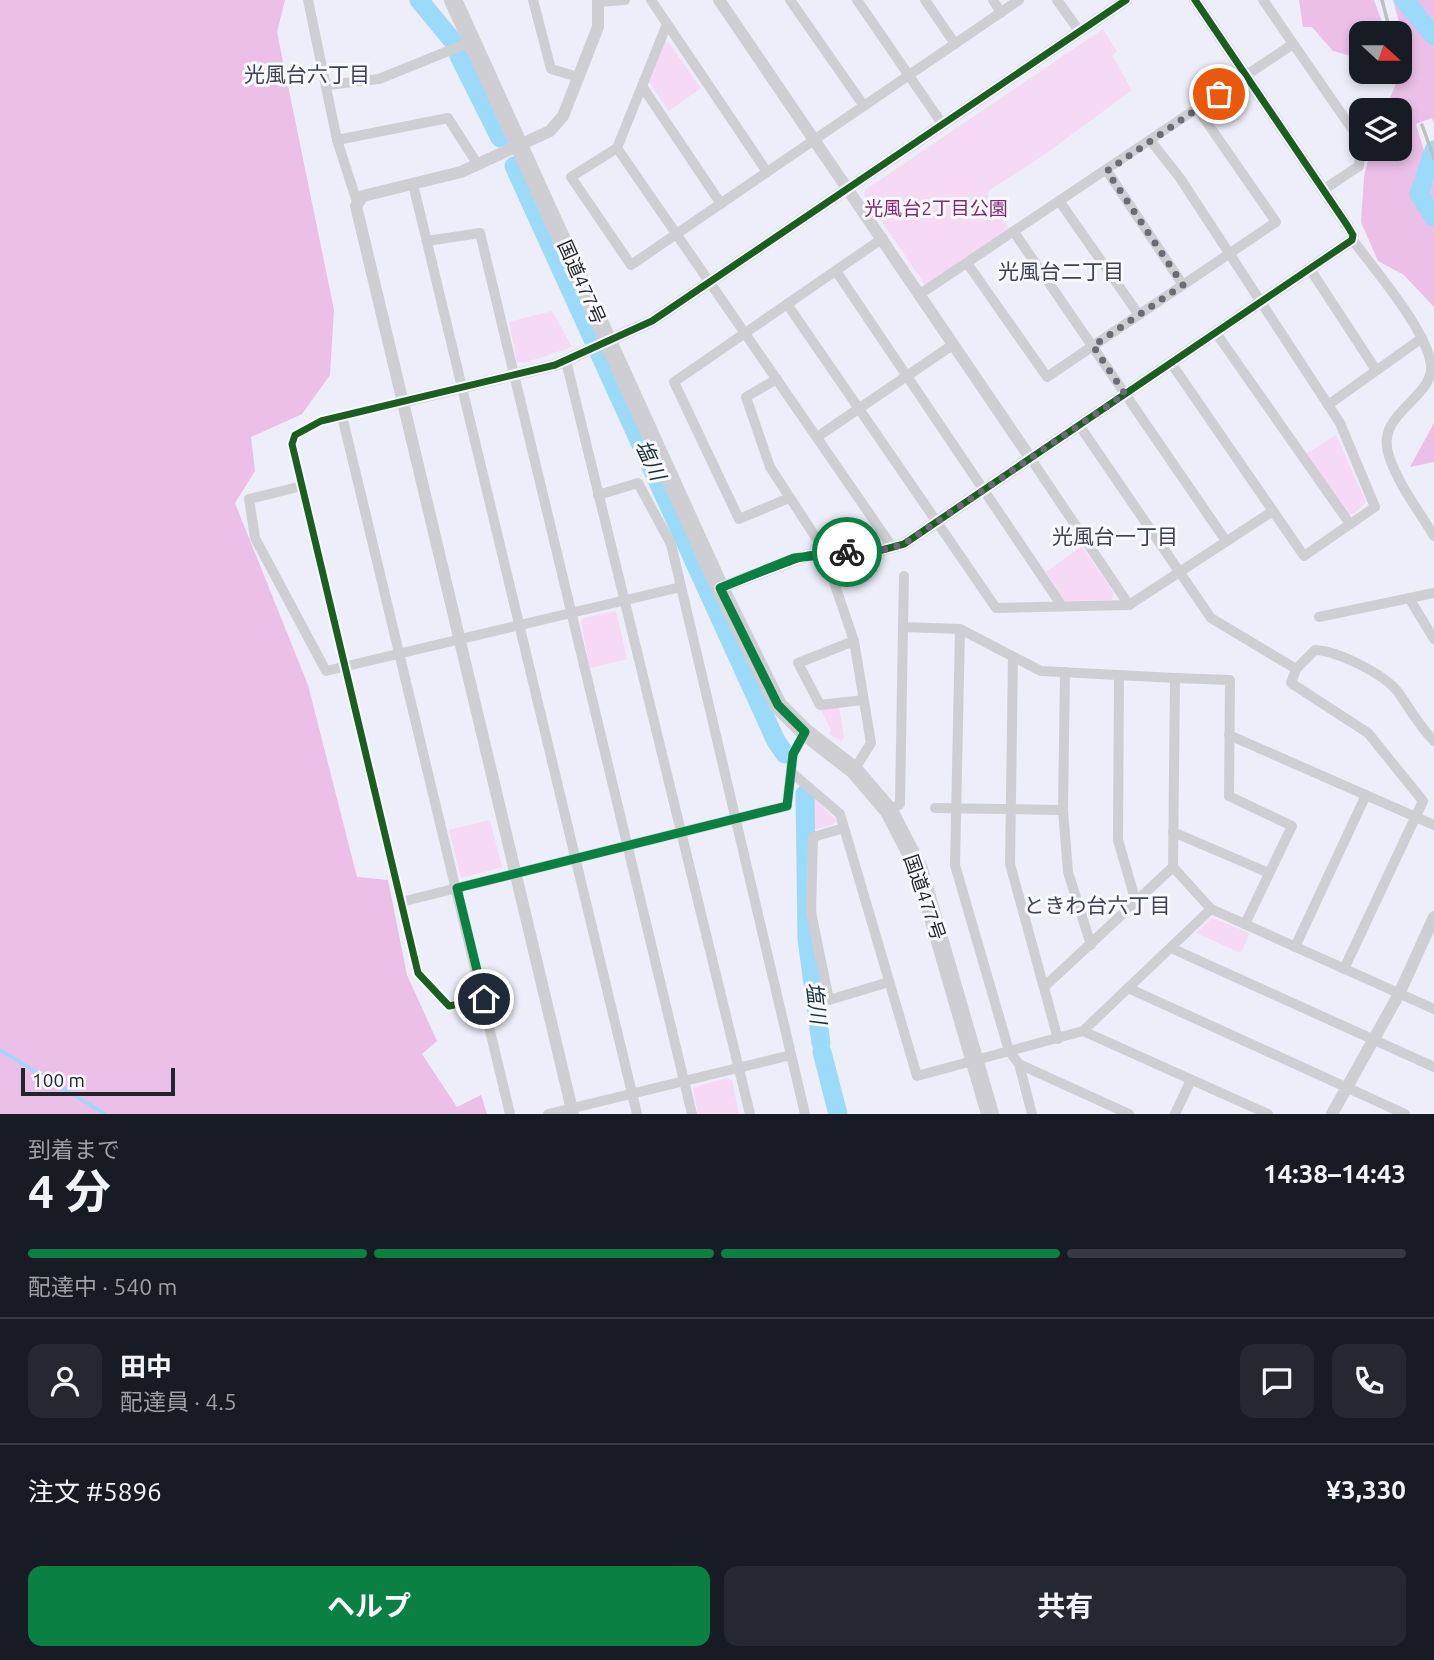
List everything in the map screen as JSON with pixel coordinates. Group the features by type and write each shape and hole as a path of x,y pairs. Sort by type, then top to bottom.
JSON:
{"highway":[{"name":"国道477号","path":"453,0 720,588 778,705 805,732 855,770 889,811 919,869 990,1114"}],"street":[{"path":"309,0 337,139 357,202 356,212 572,1111"},
{"path":"533,0 551,69 578,76"},
{"path":"357,202 370,194 478,164 521,146 558,124 598,27 598,1 625,0"},
{"path":"651,0 767,172"},
{"path":"719,0 883,238 1129,605"},
{"path":"790,0 864,106"},
{"path":"858,0 943,125"},
{"path":"925,0 955,44"},
{"path":"993,0 1002,13"},
{"path":"667,24 617,148 571,177 631,265 1019,0"},
{"path":"1057,0 1080,32"},
{"path":"484,999 449,1006 418,973 292,444 295,435 321,421 566,361 652,321 1126,0"},
{"path":"1195,0 1352,233 1352,239 1422,338 1432,368 1422,391 1401,410 1388,431 1388,455 1434,536"},
{"path":"1264,0 1361,142 1359,166 1323,190"},
{"path":"328,85 379,79 473,41"},
{"path":"920,294 1293,44"},
{"path":"642,86 720,204"},
{"path":"967,263 1048,377 1276,222 1197,108"},
{"path":"337,139 448,118 478,164"},
{"path":"1150,140 1180,178 1340,423 1375,507 1304,556 1171,363"},
{"path":"617,148 708,284 745,333 893,548"},
{"path":"1107,171 1183,285"},
{"path":"413,184 637,1114"},
{"path":"1060,202 1139,315"},
{"path":"1014,232 1226,541"},
{"path":"427,242 480,233 692,1114"},
{"path":"789,498 739,519 674,382 883,238"},
{"path":"720,588 794,558 893,548 904,544 1352,239"},
{"path":"1310,269 1377,370"},
{"path":"836,271 1062,606"},
{"path":"788,304 996,608 1129,605 1273,511"},
{"path":"1216,333 1350,524"},
{"path":"1328,405 1422,338"},
{"path":"817,437 954,344"},
{"path":"566,361 750,1114"},
{"path":"777,379 746,397 771,467 825,554 853,641 870,743 855,770"},
{"path":"342,416 510,1114"},
{"path":"1079,425 1211,618 1296,669"},
{"path":"598,495 638,483 671,544 805,1114"},
{"path":"302,486 249,499 255,538 326,671 681,587"},
{"path":"889,811 900,804 904,576"},
{"path":"1319,617 1434,593"},
{"path":"1409,598 1434,639"},
{"path":"903,627 960,629 1041,671 1230,680 1229,796 1292,825 1245,924"},
{"path":"960,629 955,865 1009,1051 1018,1064 1032,1114"},
{"path":"853,641 798,663 820,705 863,699"},
{"path":"1344,969 1423,801 1368,733 1291,683 1296,669 1315,650 1328,651 1348,659 1395,689 1434,741"},
{"path":"1013,657 1010,864 1058,1039"},
{"path":"1065,672 1063,810 1068,872 1091,945"},
{"path":"1119,675 1118,840 1136,902"},
{"path":"1175,678 1173,866 1211,909 1434,1009"},
{"path":"401,902 787,806 793,754 805,732"},
{"path":"1229,735 1434,825"},
{"path":"791,772 840,814 917,1076 1083,1031 1211,909"},
{"path":"1295,947 1366,795"},
{"path":"935,808 1063,810"},
{"path":"844,828 813,837 811,912 829,1000 889,982"},
{"path":"1173,832 1269,873"},
{"path":"1044,987 1173,866"},
{"path":"1332,1114 1399,994 1434,917"},
{"path":"1171,948 1434,1067"},
{"path":"1128,988 1405,1114"},
{"path":"1083,1031 1268,1114"},
{"path":"548,1114 572,1111 791,1055"},
{"path":"1018,1064 1129,1114"},
{"path":"1175,1114 1191,1080"}],"green space":[{"name":"光風台2丁目公園","path":"1103,29 1117,51 1112,56 1132,90 1044,155 988,191 992,206 1010,230 925,285 864,195 865,190"},
{"path":"668,42 701,88 669,111 649,82 664,43"},
{"path":"552,311 572,347 524,363 517,362 509,322"},
{"path":"1336,435 1366,502 1354,514 1349,514 1306,454"},
{"path":"1082,546 1114,593 1111,600 1065,601 1046,572"},
{"path":"616,611 627,659 590,668 581,623 583,618"},
{"path":"839,707 844,737 841,741 829,734 831,730 821,710"},
{"path":"809,793 836,820 834,824 807,832"},
{"path":"490,820 502,867 461,878 449,830"},
{"path":"1212,918 1250,933 1241,953 1196,933"},
{"path":"726,1078 732,1080 739,1114 698,1114 693,1088"}],"shaded area":[{"path":"0,0 285,0 277,32 334,310 330,375 302,414 251,437 255,471 235,503 308,685 357,877 388,880 407,975 437,1041 422,1054 457,1107 481,1095 487,1114 0,1114"},
{"path":"1299,0 1374,0 1382,21 1349,21 1349,56 1333,51 1312,27 1303,27"},
{"path":"1393,0 1434,0 1434,124 1432,118 1416,124 1434,184 1434,307 1404,275 1378,261 1361,222 1364,177 1368,161 1412,161 1412,98 1390,98 1396,84 1412,84 1412,21 1399,21"},
{"path":"1434,423 1434,462 1410,467"}],"waterway":[{"name":"塩川","path":"419,0 452,40"},
{"path":"1404,0 1434,36"},
{"name":"塩川","path":"459,56 500,138"},
{"path":"1434,150 1419,194 1434,217"},
{"name":"塩川","path":"514,166 776,741 785,754"},
{"name":"塩川","path":"805,794 807,939 821,1043"},
{"path":"0,1050 105,1114"},
{"name":"塩川","path":"822,1052 838,1114"}],"railway":[{"path":"1382,0 1387,21"},
{"path":"1422,125 1434,158"}],"cycle path":[{"path":"484,999 449,1006 418,973 292,444 295,435 321,421 555,365 652,321 1126,0"},
{"path":"720,588 808,555 882,550 904,544 1352,240 1353,235 1347,225 1195,0"}],"way so far":[{"path":"847,552 882,550 904,544 1125,394 1093,346 1183,285 1107,171 1219,94"}],"district":[{"name":"光風台六丁目","path":"307,75"},
{"name":"光風台二丁目","path":"1061,272"},
{"name":"光風台一丁目","path":"1115,537"},
{"name":"ときわ台六丁目","path":"1097,906"}],"route":[{"path":"484,999 457,888 787,806 793,754 805,732 778,705 720,588 794,558 847,552"}]}
